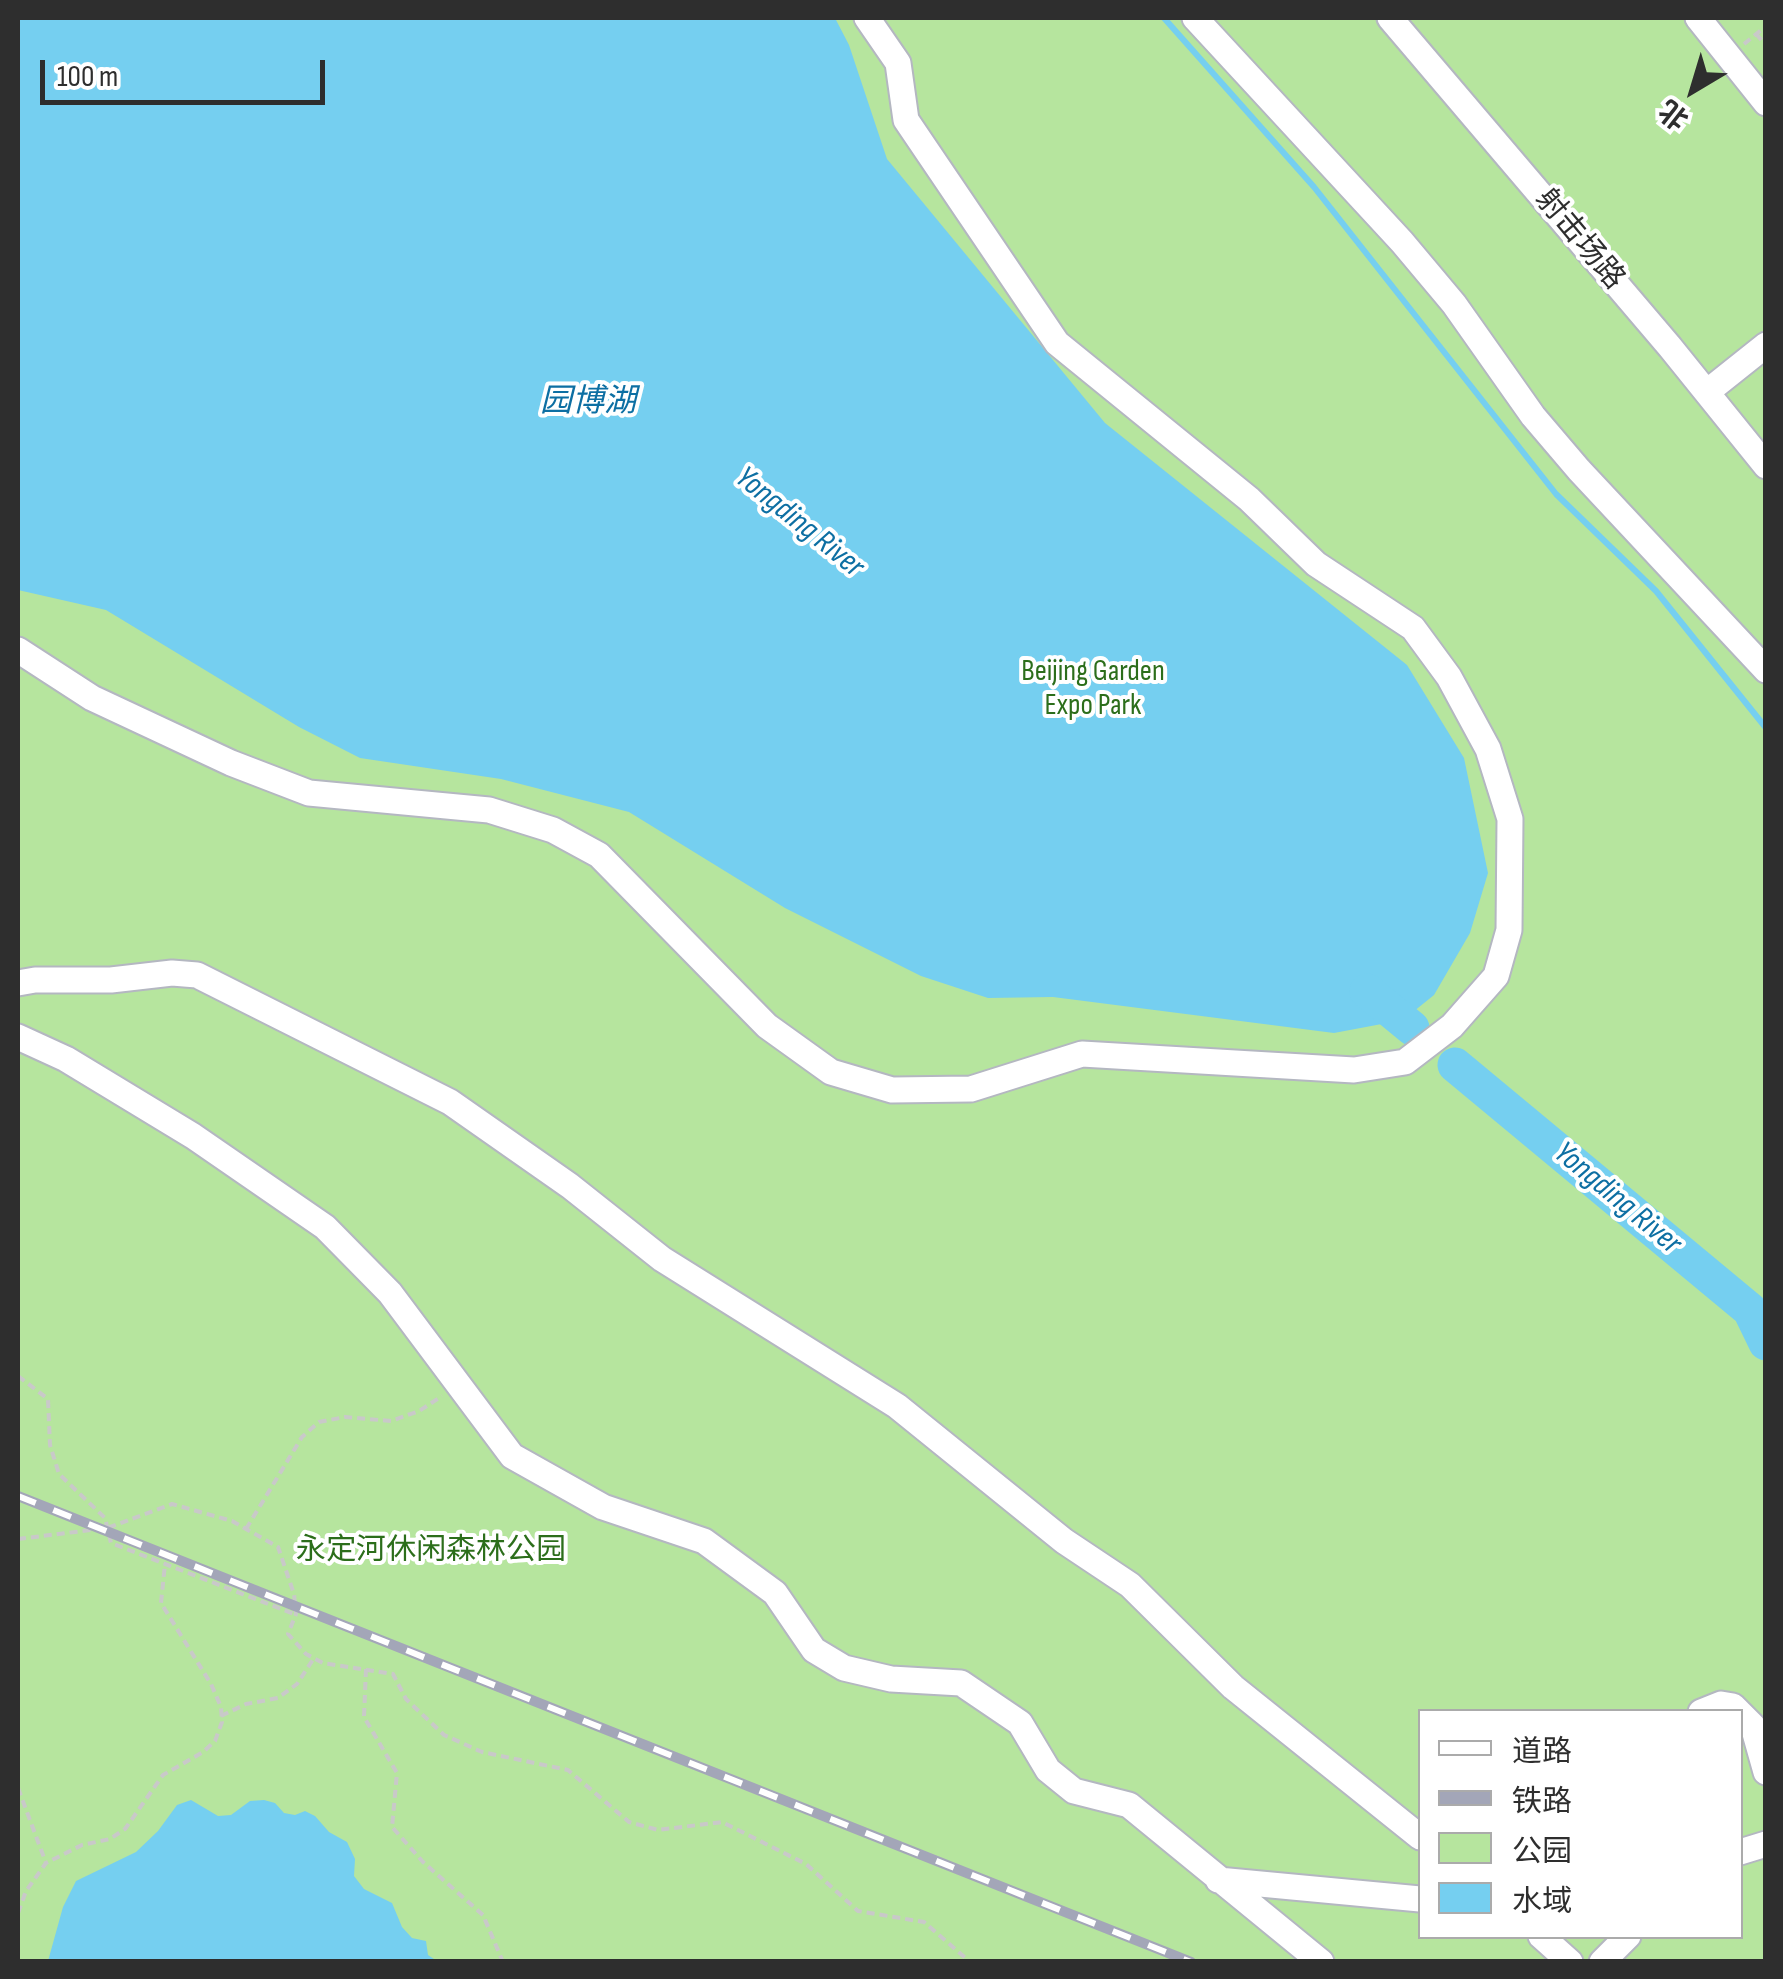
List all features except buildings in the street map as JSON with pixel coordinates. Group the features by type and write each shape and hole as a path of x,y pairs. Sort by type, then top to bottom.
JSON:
{"street":[{"path":"21,661 232,763 308,793 489,810 553,830 599,856 767,1026 831,1072 892,1090 971,1089 1082,1054 1354,1070 1404,1062 1452,1026 1496,976 1509,930 1510,820 1488,749 1449,677 1412,628 1316,564 1250,499 1057,343 906,120 898,63 867,18"},
{"path":"1195,18 1402,242 1454,304 1533,416 1579,470 1766,670"},
{"name":"射击场路","path":"1390,18 1708,392 1766,466"},
{"path":"1698,18 1766,102"},
{"path":"1708,392 1766,345"},
{"path":"18,983 110,980 172,972 197,975 450,1102 570,1186 662,1259 897,1406 1064,1541 1130,1585 1233,1687 1418,1835"},
{"path":"18,1038 66,1059 193,1136 324,1226 390,1293 512,1456 603,1507 704,1541 775,1593 814,1650 844,1668 891,1680 961,1683 1020,1723 1048,1770 1074,1791 1129,1804 1321,1962"},
{"path":"1708,1709 1721,1704 1736,1709"},
{"path":"1743,1716 1752,1726 1766,1772"},
{"path":"1218,1880 1418,1899"},
{"path":"1278,1928 1279,1886"},
{"path":"1544,1939 1570,1962"},
{"path":"1602,1962 1625,1939"}],"path":[{"path":"1741,47 1766,26"},
{"path":"1756,34 1765,44"},
{"path":"18,1376 48,1399 50,1445 59,1474 104,1518 112,1544 296,1614"},
{"path":"246,1529 302,1437 319,1422 345,1416 390,1422 419,1411 457,1384"},
{"path":"18,1539 108,1528 172,1504 232,1521 278,1547 294,1594 296,1614 288,1634 306,1654 323,1663 393,1674 406,1699 444,1736 482,1752 568,1770 629,1822 658,1830 722,1822 806,1864 858,1911 924,1922 970,1962"},
{"path":"18,1913 26,1891 46,1863 82,1845 110,1839 125,1828 163,1775 215,1741 221,1707 161,1603 164,1564"},
{"path":"221,1716 246,1704 278,1698 297,1684 314,1658"},
{"path":"366,1670 364,1716 397,1773 392,1827 423,1862 483,1915 502,1962"},
{"path":"18,1788 46,1863"}],"green space":[{"name":"Beijing Garden Expo Park","path":"18,18 1765,18 1765,1961 18,1961"}],"water":[{"name":"园博湖","path":"18,18 835,18 849,45 887,159 1105,423 1407,665 1464,758 1488,873 1470,933 1434,995 1403,1020 1334,1033 1053,997 988,998 921,976 785,908 629,812 501,779 360,758 299,727 106,610 18,590"},
{"path":"191,1800 218,1816 231,1815 250,1801 264,1800 275,1803 284,1813 295,1815 305,1811 315,1816 329,1832 347,1842 355,1859 354,1876 364,1889 392,1903 402,1927 412,1938 426,1941 428,1955 437,1961 48,1961 63,1907 76,1881 136,1852 177,1805"}],"waterway":[{"path":"1164,18 1314,187 1556,494 1656,591 1766,728"},
{"name":"Yongding River","path":"1367,991 1412,1028"},
{"name":"Yongding River","path":"1455,1065 1750,1310 1766,1343"}],"railway":[{"path":"18,1496 1191,1962"}],"park label":[{"name":"永定河休闲森林公园","path":"431,1551"}]}
